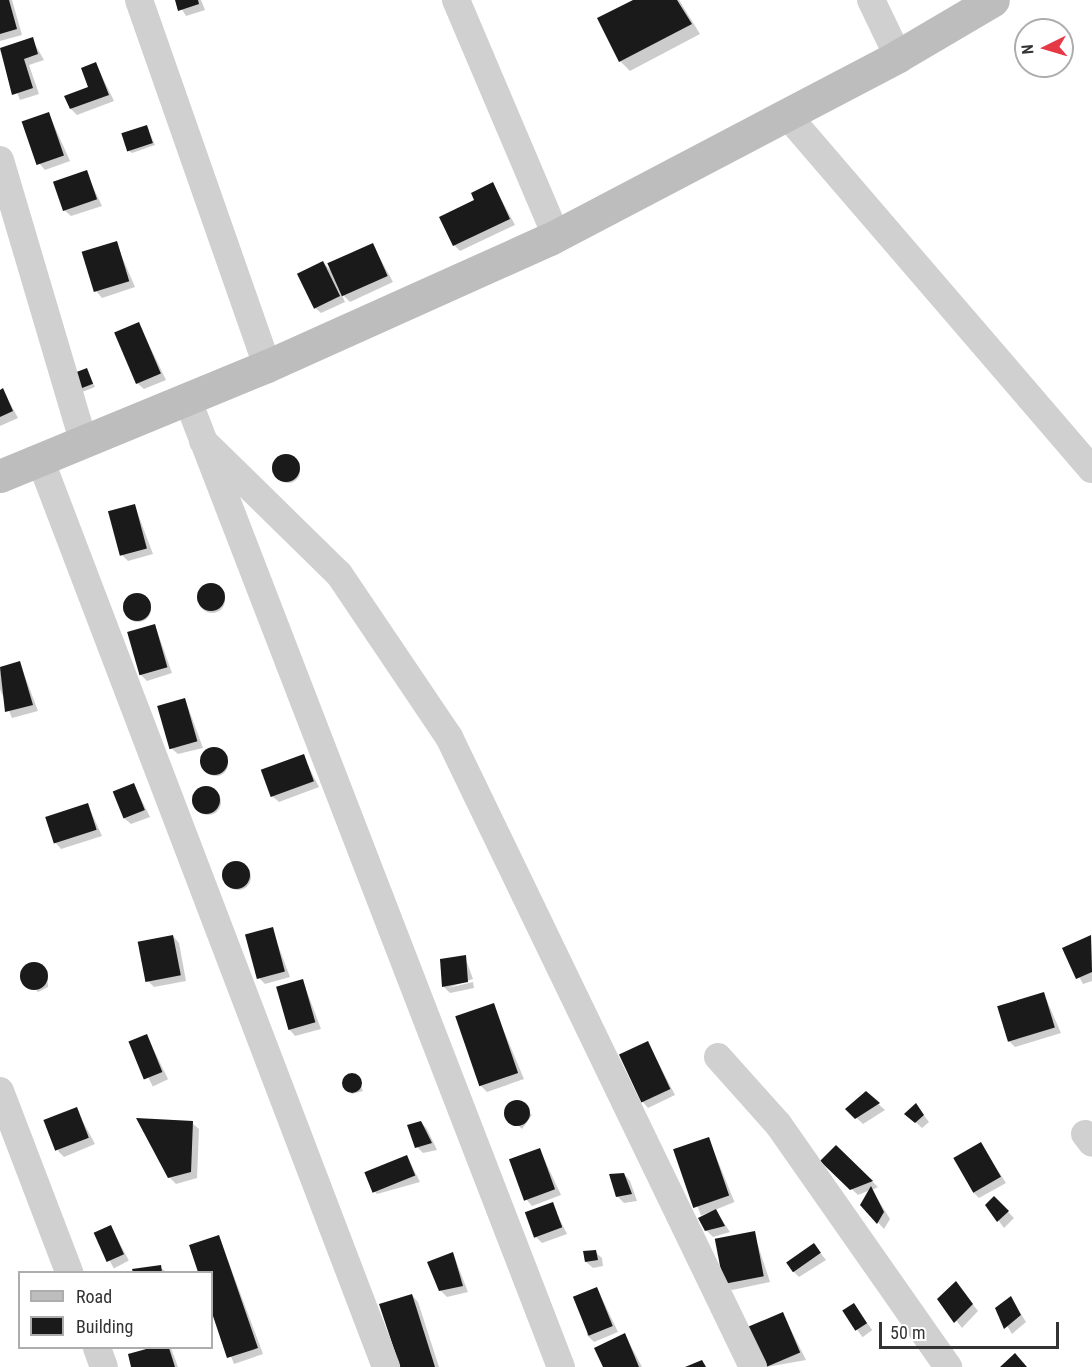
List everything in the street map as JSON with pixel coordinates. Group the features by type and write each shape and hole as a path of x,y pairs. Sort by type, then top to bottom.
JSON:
{"street":[{"path":"139,0 267,366"},
{"path":"456,0 556,236"},
{"path":"871,0 898,56"},
{"path":"0,476 267,366 556,236 898,56 993,0"},
{"path":"787,115 1092,469"},
{"path":"0,160 83,441"},
{"path":"187,398 561,1367"},
{"path":"203,441 339,574 449,737 753,1367"},
{"path":"40,459 386,1367"},
{"path":"718,1057 778,1125 948,1367"},
{"path":"0,1091 69,1271"},
{"path":"98,1349 104,1367"}],"building":[{"path":"0,0 9,0 17,29 0,34"},
{"path":"175,0 198,0 199,4 178,11"},
{"path":"633,0 677,0 692,24 619,62 597,18"},
{"path":"33,37 38,54 24,59 33,88 12,95 0,48"},
{"path":"96,62 109,95 70,109 64,96 88,87 81,68"},
{"path":"49,112 64,155 37,165 22,121"},
{"path":"147,125 153,143 127,151 121,133"},
{"path":"87,170 97,199 63,211 53,182"},
{"path":"493,182 510,219 453,246 439,217 474,200 471,193"},
{"path":"117,241 129,281 94,292 82,252"},
{"path":"373,243 388,276 342,296 327,263"},
{"path":"323,261 340,296 314,309 297,274"},
{"path":"139,322 161,374 136,384 114,333"},
{"path":"87,368 93,384 78,390 72,374"},
{"path":"3,388 13,411 0,417 0,390"},
{"path":"286,454 296,458 300,468 296,478 286,482 276,478 272,468 276,458"},
{"path":"135,504 147,548 120,556 108,511"},
{"path":"211,583 221,587 225,597 221,607 211,611 201,607 197,597 201,587"},
{"path":"137,593 147,597 151,607 147,617 137,621 127,617 123,607 127,597"},
{"path":"155,624 167,667 140,675 127,632"},
{"path":"20,661 33,705 5,712 0,667"},
{"path":"185,698 197,741 170,749 157,706"},
{"path":"214,747 224,751 228,761 224,771 214,775 204,771 200,761 204,751"},
{"path":"304,754 314,781 271,797 261,770"},
{"path":"134,783 145,810 124,819 113,792"},
{"path":"206,786 216,790 220,800 216,810 206,814 196,810 192,800 196,790"},
{"path":"88,803 97,830 54,844 45,817"},
{"path":"236,861 246,865 250,875 246,885 236,889 226,885 222,875 226,865"},
{"path":"273,927 285,971 257,979 245,935"},
{"path":"173,935 181,975 145,982 138,942"},
{"path":"1091,935 1092,972 1076,979 1062,948"},
{"path":"466,955 468,982 442,987 440,959"},
{"path":"34,962 44,966 48,976 44,986 34,990 24,986 20,976 24,966"},
{"path":"303,979 315,1022 288,1030 276,987"},
{"path":"1044,992 1055,1027 1008,1042 997,1006"},
{"path":"494,1003 518,1073 479,1086 455,1016"},
{"path":"147,1034 162,1072 144,1080 128,1041"},
{"path":"648,1041 670,1089 641,1103 619,1055"},
{"path":"352,1073 359,1076 362,1083 359,1090 352,1093 345,1090 342,1083 345,1076"},
{"path":"866,1091 880,1103 855,1119 845,1109"},
{"path":"517,1100 526,1104 530,1113 526,1122 517,1126 508,1122 504,1113 508,1104"},
{"path":"916,1103 924,1115 915,1123 904,1114"},
{"path":"77,1107 89,1138 55,1151 43,1120"},
{"path":"136,1118 193,1121 191,1172 168,1178"},
{"path":"421,1121 432,1143 415,1148 407,1125"},
{"path":"709,1137 729,1196 693,1208 673,1149"},
{"path":"981,1142 1001,1177 973,1193 953,1158"},
{"path":"836,1145 873,1181 850,1190 820,1161"},
{"path":"540,1148 555,1189 524,1201 509,1159"},
{"path":"407,1155 415,1175 373,1193 364,1172"},
{"path":"624,1173 632,1194 616,1197 609,1174"},
{"path":"871,1186 884,1212 877,1224 860,1205"},
{"path":"994,1196 1009,1211 997,1222 985,1205"},
{"path":"553,1202 562,1227 534,1238 525,1212"},
{"path":"716,1209 725,1226 705,1231 698,1218"},
{"path":"111,1225 124,1254 107,1262 94,1233"},
{"path":"755,1231 764,1276 724,1284 715,1239"},
{"path":"219,1235 258,1348 227,1358 213,1316 213,1271 198,1271 189,1245"},
{"path":"814,1243 821,1253 793,1272 786,1263"},
{"path":"596,1250 598,1260 585,1262 583,1251"},
{"path":"453,1252 463,1286 439,1291 427,1262"},
{"path":"161,1265 162,1271 133,1271 132,1269"},
{"path":"956,1281 973,1304 954,1323 937,1299"},
{"path":"597,1287 613,1326 589,1336 573,1297"},
{"path":"412,1294 435,1367 400,1367 379,1304"},
{"path":"1011,1296 1021,1315 1004,1329 995,1308"},
{"path":"854,1303 867,1323 855,1331 842,1311"},
{"path":"783,1312 800,1353 765,1367 748,1327"},
{"path":"625,1333 639,1367 603,1367 594,1348"},
{"path":"146,1349 169,1349 175,1367 131,1367 128,1354"},
{"path":"1015,1353 1027,1367 1000,1367"},
{"path":"702,1360 706,1367 685,1367"}]}
